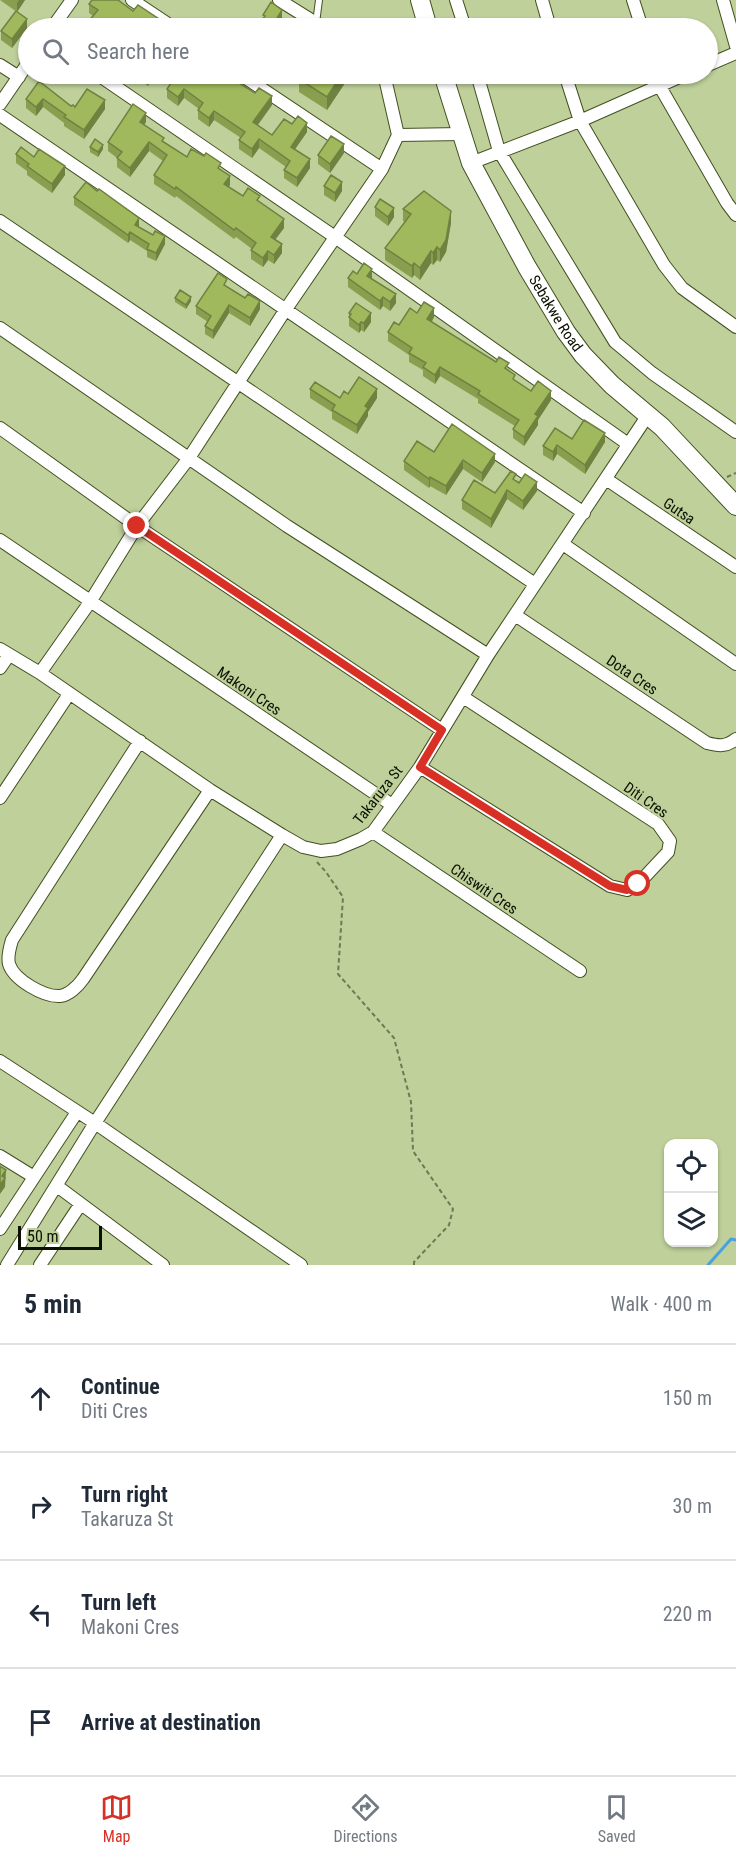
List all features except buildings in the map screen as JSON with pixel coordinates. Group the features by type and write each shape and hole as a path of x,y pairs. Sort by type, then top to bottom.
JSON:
{"street":[{"path":"132,0 159,18"},
{"path":"279,0 307,18"},
{"path":"420,0 425,18"},
{"path":"456,0 462,18"},
{"path":"542,0 547,18"},
{"path":"633,0 639,18"},
{"path":"723,0 736,46"},
{"path":"58,18 67,2"},
{"path":"718,61 736,53"},
{"path":"0,64 18,76"},
{"path":"0,104 18,78"},
{"path":"113,84 335,237 628,444"},
{"path":"255,84 382,169"},
{"path":"40,674 90,602 137,526 189,458 286,309 382,169 399,135 386,84"},
{"name":"Sebakwe Road","path":"446,84 471,163 527,267 566,332 583,355 612,385 677,442 736,506"},
{"path":"480,84 499,151 615,342 652,373 736,432"},
{"path":"568,84 580,121 675,281 736,327"},
{"path":"471,163 580,121 648,84"},
{"path":"660,84 736,215"},
{"path":"0,115 584,513"},
{"path":"399,135 462,134"},
{"path":"0,221 535,584"},
{"path":"0,328 287,526 488,655"},
{"name":"Takaruza St","path":"4,652 210,790 282,835 303,847 321,851 338,849 372,832 420,767 488,655 648,415"},
{"path":"0,428 137,526 442,730"},
{"name":"Gutsa","path":"606,478 736,567"},
{"name":"Makoni Cres","path":"0,540 392,805"},
{"path":"563,544 736,664"},
{"name":"Dota Cres","path":"515,615 707,743 719,746 729,744 736,739"},
{"path":"0,668 4,652"},
{"path":"0,798 69,694"},
{"name":"Diti Cres","path":"420,767 610,886 627,890 638,884 668,852 670,841 658,824 463,697"},
{"path":"140,741 12,940 8,952 9,965 20,979 34,989 62,996 76,987 210,790"},
{"name":"Chiswiti Cres","path":"372,832 580,971"},
{"path":"7,1265 95,1123 282,835"},
{"path":"0,1061 95,1123 301,1265"},
{"path":"0,1229 77,1112"},
{"path":"0,1156 34,1177"},
{"path":"57,1186 163,1265"},
{"path":"40,1265 81,1205"}],"lane":[{"path":"319,0 320,18"}],"path":[{"path":"303,847 326,872 343,897 338,974 394,1038 411,1102 413,1151 453,1209 449,1225 414,1262 414,1265"}],"waterway":[{"path":"708,1265 731,1239 736,1240"}],"route":[{"path":"137,526 442,730 420,767 610,886 627,890 638,884"}]}
